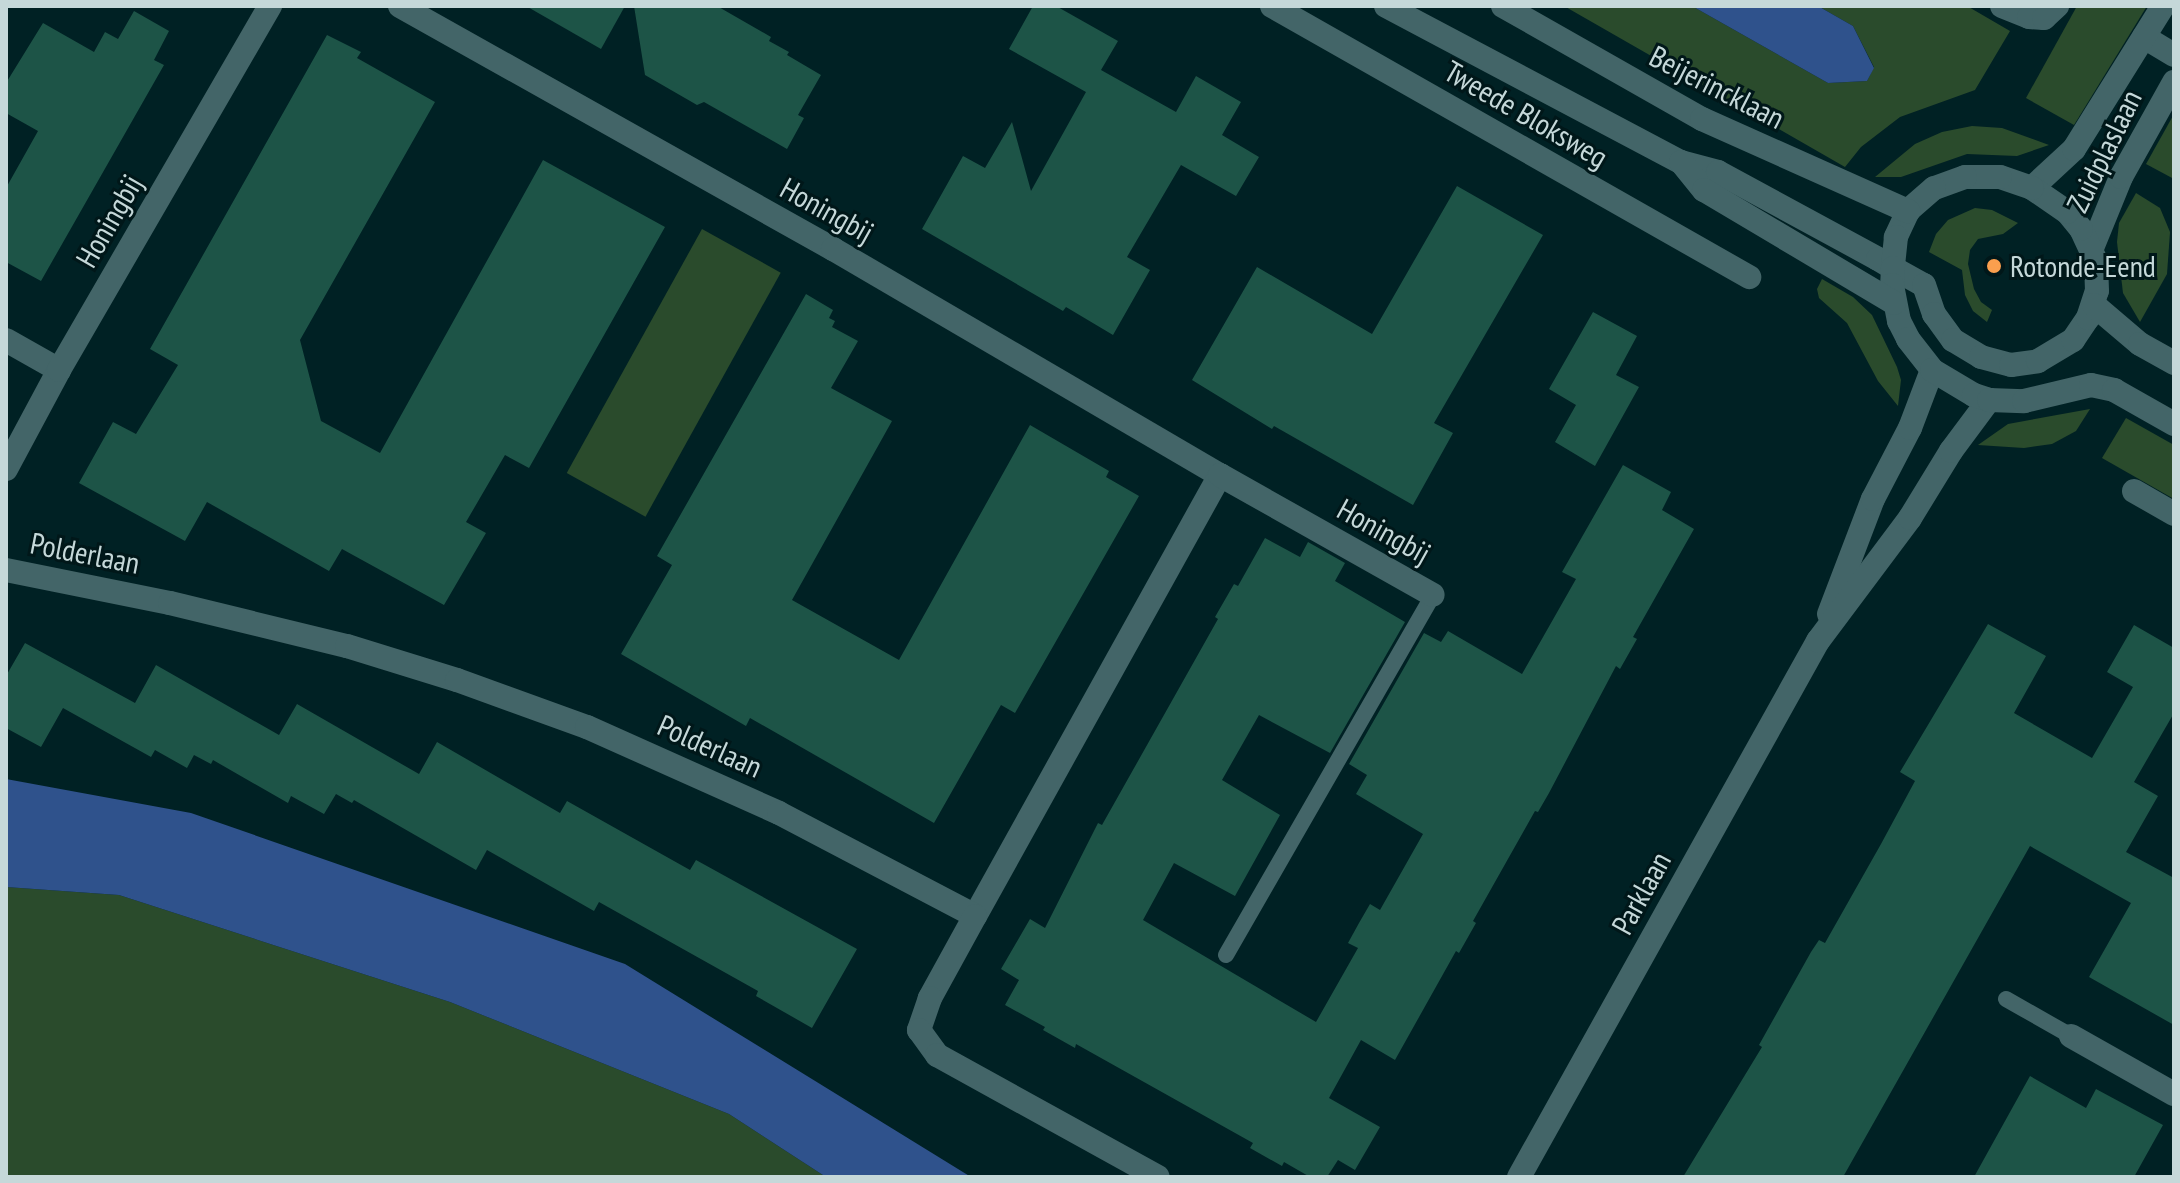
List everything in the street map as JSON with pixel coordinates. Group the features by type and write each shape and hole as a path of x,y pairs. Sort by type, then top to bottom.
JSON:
{"street":[{"name":"Honingbij","path":"6,469 59,370 270,6"},
{"name":"Honingbij","path":"400,6 833,249 1220,475 1433,595"},
{"name":"Tweede Bloksweg","path":"1272,6 1749,277"},
{"path":"1386,6 1681,162 1718,172 1893,268 1924,285 1934,314 1953,340 1981,357 2011,365 2038,361 2063,349 2081,330 2094,305 2098,275 2092,248 2067,212 2032,188 2000,177 1965,177 1934,188 1908,211 1896,237 1893,268 1894,303 1908,339 1932,370 1959,388 1989,400 2032,399 2091,385 2114,390 2174,424"},
{"name":"Beijerincklaan","path":"1503,6 1702,119 1908,211"},
{"path":"2002,6 2029,17 2050,12"},
{"name":"Zuidplaslaan","path":"2032,188 2074,149 2163,6"},
{"path":"2144,37 2174,55"},
{"name":"Zuidplaslaan","path":"2092,248 2121,177 2174,82"},
{"path":"1681,162 1704,190 1894,303"},
{"path":"2094,305 2140,344 2174,363"},
{"path":"6,340 59,370"},
{"name":"Parklaan","path":"1519,1177 1818,641 1910,518 1951,451 2011,365"},
{"name":"Parklaan","path":"1818,641 1873,499 1910,428 1932,370"},
{"path":"1158,1177 937,1055 919,1030 930,998 1220,475"},
{"path":"2134,491 2174,514"},
{"name":"Polderlaan","path":"6,570 303,635 457,680 587,727 694,773 779,813 975,916"},
{"path":"2071,1036 2174,1094"}],"lane":[{"path":"1226,955 1433,595"},
{"path":"2006,999 2071,1036"}],"green space":[{"path":"1564,6 1692,6 1828,83 1867,81 1874,67 1853,26 1818,6 1967,6 2010,31 1975,90 1900,117 1861,147 1845,167"},
{"path":"2077,6 2147,6 2074,125 2026,98"},
{"path":"2174,114 2174,179 2146,164"},
{"path":"1972,126 2002,128 2049,145 2017,156 1967,154 1901,177 1875,177 1915,144 1942,132"},
{"path":"2136,193 2160,208 2170,232 2167,274 2140,322 2123,293 2117,242 2119,223"},
{"path":"1975,208 1992,210 2018,223 2003,234 1978,239 1970,250 1968,264 1974,289 1981,302 1992,310 1987,322 1973,311 1965,295 1962,270 1929,252 1936,234 1948,220"},
{"path":"702,229 781,273 645,517 567,473"},
{"path":"1822,279 1853,297 1872,315 1901,380 1898,406 1878,381 1847,323 1819,298 1817,289"},
{"path":"2090,409 2076,431 2052,444 2024,448 1978,445 2008,424"},
{"path":"2126,418 2174,445 2174,499 2102,458"},
{"path":"6,887 119,895 450,1002 729,1114 826,1177 6,1177"}],"water":[{"path":"1692,6 1818,6 1853,26 1874,68 1867,81 1828,83"},
{"path":"6,779 191,813 625,964 971,1177 826,1177 729,1114 450,1002 119,895 6,887"}],"building":[{"path":"526,6 625,6 601,49"},
{"path":"634,6 717,6 771,37 769,41 789,52 787,55 821,75 798,115 804,118 787,149 704,102 697,105 645,75"},
{"path":"1033,6 1056,6 1118,41 1101,70 1176,112 1196,76 1241,102 1222,135 1259,157 1236,196 1181,165 1127,257 1150,270 1113,335 1066,307 1063,311 922,229 963,156 985,168 1012,122 1031,191 1086,92 1009,49"},
{"path":"134,11 169,31 154,60 164,65 41,281 6,262 6,188 38,131 6,113 6,83 43,23 94,52 105,32 118,39"},
{"path":"327,35 361,52 357,58 435,102 300,340 321,421 380,453 543,160 665,227 529,468 505,455 466,522 486,533 444,605 342,549 329,571 207,502 185,541 79,483 113,422 136,434 178,365 150,349"},
{"path":"1457,186 1543,235 1434,423 1453,433 1413,505 1274,426 1272,429 1192,380 1257,267 1372,334"},
{"path":"806,294 833,310 829,318 835,321 832,327 858,341 831,388 892,421 792,600 899,660 1030,425 1109,471 1106,477 1139,496 1015,713 1001,705 934,823 750,718 746,726 621,654 672,565 657,556"},
{"path":"1593,312 1637,336 1616,375 1639,387 1595,466 1555,442 1576,405 1549,389"},
{"path":"1623,465 1671,492 1662,510 1694,529 1633,637 1637,639 1620,669 1616,666 1549,793 1538,812 1535,811 1473,921 1476,923 1459,953 1456,951 1395,1060 1361,1040 1329,1098 1380,1127 1355,1170 1338,1160 1327,1177 1310,1177 1284,1162 1282,1166 1250,1148 1253,1143 1076,1044 1075,1048 1005,1005 1019,980 1001,969 1030,919 1045,928 1098,823 1102,825 1218,619 1215,617 1234,584 1238,586 1265,538 1300,557 1308,542 1345,563 1335,581 1405,622 1330,753 1259,715 1222,780 1280,815 1235,896 1174,863 1143,920 1316,1022 1358,948 1348,943 1359,923 1370,904 1380,910 1423,834 1356,794 1367,775 1349,764 1424,633 1441,642 1448,631 1522,674 1576,579 1562,572"},
{"path":"1988,624 2046,656 2014,713 2092,758 2133,687 2107,672 2134,625 2174,648 2174,713 2134,782 2158,796 2126,852 2174,878 2174,1025 2089,977 2131,903 2030,846 1843,1177 1683,1177 1762,1047 1759,1045 1811,952 1819,940 1825,943 1881,844 1915,781 1900,772"},
{"path":"25,643 135,703 156,665 279,735 297,704 419,774 437,742 560,813 567,801 690,870 696,860 857,949 812,1028 756,996 758,991 599,902 594,911 487,850 476,870 354,800 352,803 336,794 324,814 291,796 288,803 213,760 211,764 194,755 187,768 155,750 151,757 63,708 41,747 6,728 6,676"},
{"path":"2030,1076 2086,1108 2096,1089 2163,1125 2134,1177 1974,1177"}],"place":[{"name":"Rotonde-Eend","path":"1994,266"}]}
